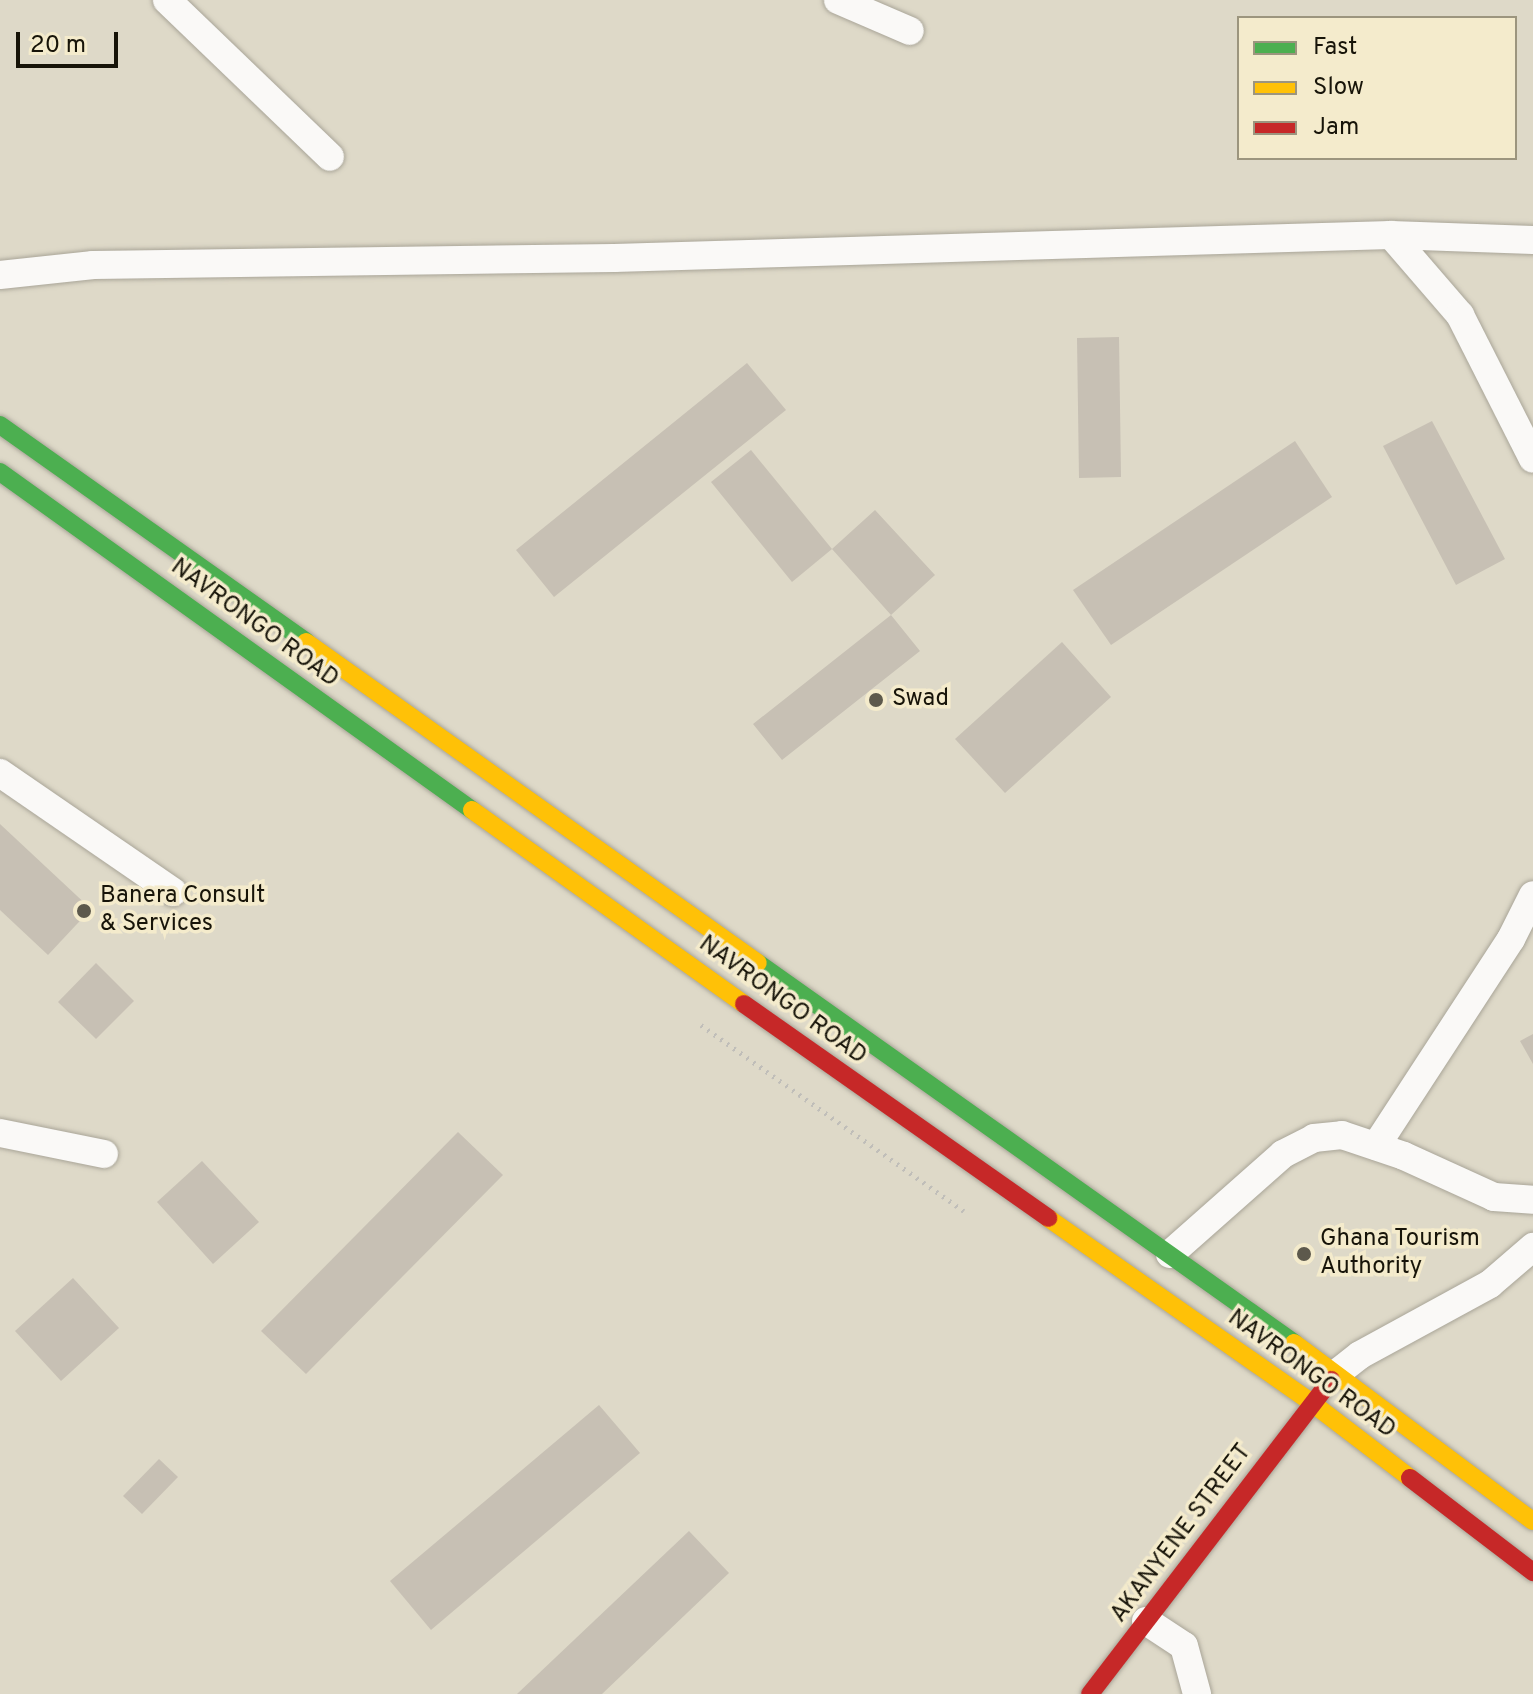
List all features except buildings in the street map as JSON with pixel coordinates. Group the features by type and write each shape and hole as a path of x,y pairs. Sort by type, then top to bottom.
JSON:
{"main road":[{"name":"NAVRONGO ROAD","path":"0,425 1337,1373 1533,1521"},
{"name":"NAVRONGO ROAD","path":"0,472 845,1076 1312,1403 1533,1572"},
{"name":"AKANYENE STREET","path":"1090,1694 1337,1373"}],"street":[{"path":"167,0 330,157"},
{"path":"838,0 910,31"},
{"path":"1391,235 1460,315 1533,459"},
{"path":"0,275 93,265 598,259 1391,235 1533,240"},
{"path":"0,773 173,892"},
{"path":"1376,1146 1511,939 1533,895"},
{"path":"0,1133 104,1154"},
{"path":"1170,1254 1283,1154 1314,1138 1342,1135 1376,1146 1494,1197 1533,1200"},
{"path":"1337,1373 1360,1355 1490,1284 1533,1247"},
{"path":"1146,1621 1184,1646 1197,1694"}],"traffic: fast":[{"path":"0,425 306,642"},
{"path":"0,472 472,810"},
{"path":"758,963 1294,1343"}],"traffic: slow":[{"path":"306,642 758,963"},
{"path":"472,810 744,1004"},
{"path":"1048,1218 1312,1403 1410,1478"},
{"path":"1294,1343 1533,1521"}],"traffic: jam":[{"path":"744,1004 1048,1218"},
{"path":"1090,1694 1331,1380"},
{"path":"1410,1478 1533,1572"}],"place":[{"name":"Swad","path":"876,700"},
{"name":"Banera Consult & Services","path":"84,911"},
{"name":"Ghana Tourism Authority","path":"1304,1254"}]}
